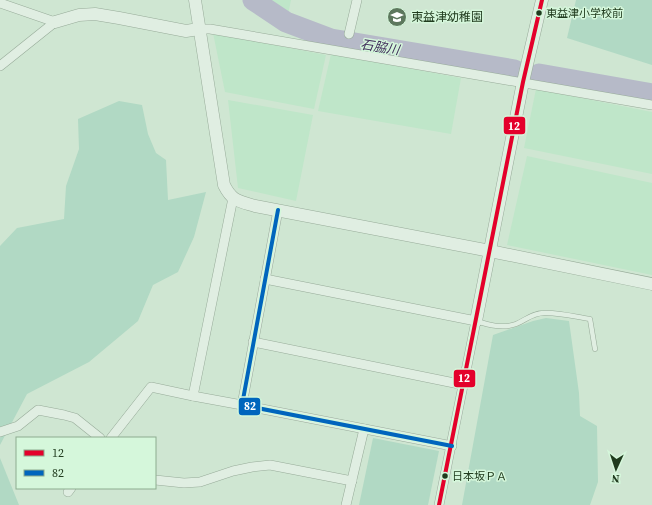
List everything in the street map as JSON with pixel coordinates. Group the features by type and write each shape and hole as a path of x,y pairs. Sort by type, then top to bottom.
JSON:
{"street":[{"path":"195,0 224,185 229,194 236,201 652,284"},
{"path":"349,34 357,0"},
{"path":"439,505 452,446 523,82 542,0"},
{"path":"0,3 55,22"},
{"path":"0,66 55,22 78,15 95,14 186,31 210,28 652,105"},
{"path":"193,396 233,198"},
{"path":"242,405 278,210"},
{"path":"265,279 476,321"},
{"path":"253,342 464,385"},
{"path":"111,437 151,387 452,446"},
{"path":"0,432 18,426 38,410 74,418 99,437"},
{"path":"346,505 364,429"},
{"path":"156,480 184,483 200,482 246,468 270,466 352,481"}],"lane":[{"path":"476,321 504,327 516,324 530,316 543,313 590,319 595,349"}],"green space":[{"path":"264,0 291,0 288,15"},
{"path":"576,0 652,0 652,65 567,38"},
{"path":"213,33 326,55 314,109 225,92"},
{"path":"331,54 461,78 451,134 318,111"},
{"path":"536,89 652,112 652,174 524,148"},
{"path":"228,100 313,115 296,201 238,188"},
{"path":"119,101 142,105 148,134 156,153 166,160 168,200 206,192 194,237 178,272 153,285 138,321 89,362 27,394 0,445 0,246 17,228 64,219 66,186 79,149 78,119"},
{"path":"527,156 652,183 652,275 507,245"},
{"path":"546,318 569,321 579,393 580,416 597,426 598,482 590,505 462,505 493,335"},
{"path":"373,438 439,451 428,505 359,505"},
{"path":"0,458 19,505 0,505"}],"waterway":[{"name":"石脇川","path":"253,0 286,22 331,39 515,70"},
{"name":"石脇川","path":"539,74 652,94"}],"transit line":[{"name":"12","path":"439,505 523,82 542,0"},
{"name":"82","path":"278,210 242,405 452,446"}],"place":[{"name":"東益津小学校前","path":"539,13"},
{"name":"東益津幼稚園","path":"397,17"},
{"name":"日本坂ＰＡ","path":"445,476"}]}
